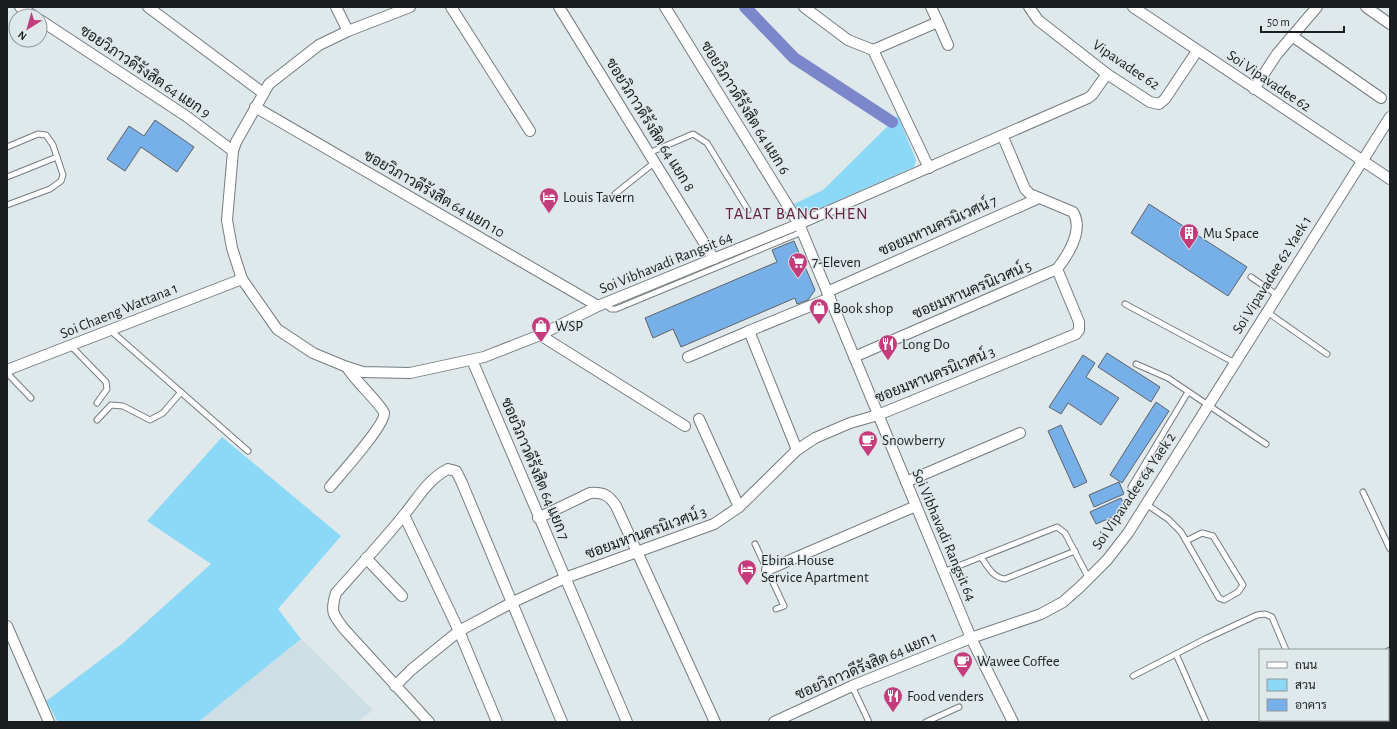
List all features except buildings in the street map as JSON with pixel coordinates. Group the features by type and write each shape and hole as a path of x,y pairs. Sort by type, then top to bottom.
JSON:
{"street":[{"path":"148,7 263,93"},
{"path":"336,7 348,31"},
{"path":"233,151 255,107 269,84 319,45 348,31 410,7"},
{"path":"451,7 530,131"},
{"name":"ซอยวิภาวดีรังสิต 64 แยก 8","path":"560,7 714,259"},
{"name":"ซอยวิภาวดีรังสิต 64 แยก 6","path":"665,7 801,228"},
{"path":"804,7 848,40 873,50 929,168"},
{"path":"931,7 948,46"},
{"name":"Vipavadee 62","path":"1029,7 1038,20 1107,74 1150,102 1159,104 1166,99 1197,51"},
{"name":"Soi Vipavadee 62","path":"1133,7 1390,179"},
{"path":"1254,89 1276,54 1317,7"},
{"path":"1366,7 1390,24"},
{"path":"873,50 938,22"},
{"name":"ซอยวิภาวดีรังสิต 64 แยก 9","path":"48,25 186,116 233,151"},
{"path":"1292,36 1381,98"},
{"path":"801,228 929,168 1088,98 1092,95 1107,74"},
{"name":"ซอยวิภาวดีรังสิต 64 แยก 10","path":"255,107 601,305"},
{"name":"Soi Vipavadee 62 Yaek 1","path":"1208,406 1390,117"},
{"path":"1003,136 1025,189 1039,198 1073,212 1076,217 1077,223 1074,241 1067,257 1057,269"},
{"name":"Soi Vibhavadi Rangsit 64","path":"233,151 227,220 232,248 242,279 277,329 313,353 363,372 410,373 484,357 540,335 601,305 714,259 801,228 971,638 1012,722"},
{"name":"ซอยมหานครนิเวศน์ 7","path":"688,357 749,331 1039,198"},
{"name":"ซอยมหานครนิเวศน์ 3","path":"394,686 410,670 459,631 512,602 565,578 638,553 714,524 739,507 797,450 815,438 850,423 878,416 1076,334 1079,330 1079,322 1057,269"},
{"name":"ซอยมหานครนิเวศน์ 5","path":"854,357 1057,269"},
{"name":"Soi Chaeng Wattana 1","path":"7,371 242,279"},
{"path":"749,331 797,450"},
{"path":"540,335 685,426"},
{"name":"ซอยวิภาวดีรังสิต 64 แยก 7","path":"472,360 538,518 627,722"},
{"path":"330,488 375,432 382,421 384,413 380,406 352,376 347,367"},
{"name":"Soi Vipavadee 64 Yaek 2","path":"971,638 1041,614 1063,602 1089,580 1128,533 1208,406"},
{"path":"699,419 739,507"},
{"path":"906,482 1020,433"},
{"path":"429,722 394,686 333,614 332,606 336,593 404,515 425,487 438,474 448,469 456,471 562,722"},
{"path":"538,518 590,493 598,492 609,495 616,506 638,553 715,722"},
{"path":"767,570 916,506"},
{"path":"404,515 459,631 497,722"},
{"path":"366,558 402,596"},
{"path":"7,626 49,722"},
{"name":"ซอยวิภาวดีรังสิต 64 แยก 1","path":"774,722 793,718 852,686 971,638"}],"lane":[{"path":"7,147 38,134 46,135 53,145 63,175 61,181 50,189 7,205"},
{"path":"649,153 693,134 700,137 707,143 748,210"},
{"path":"7,177 57,158"},
{"path":"615,194 655,162"},
{"path":"601,305 611,309 616,309 801,228"},
{"path":"1251,277 1277,296"},
{"path":"1125,304 1235,363"},
{"path":"1267,312 1327,354"},
{"path":"110,330 248,451"},
{"path":"71,346 106,382 106,388 96,403"},
{"path":"1136,364 1168,378 1266,444"},
{"path":"7,371 31,398"},
{"path":"97,420 111,405 123,406 150,420 163,413 181,392"},
{"path":"1131,487 1188,392"},
{"path":"1362,492 1390,549"},
{"path":"1146,504 1168,518 1181,532 1186,541 1219,598 1224,600 1238,592 1243,585 1213,536 1202,533 1186,541"},
{"path":"943,572 1057,527 1065,533 1089,580"},
{"path":"755,544 784,606 776,609"},
{"path":"981,557 992,573 998,578 1005,579 1075,551"},
{"path":"1133,676 1257,614 1265,614 1272,617 1286,649"},
{"path":"1176,654 1206,722"},
{"path":"852,686 869,722"},
{"path":"926,722 959,707"}],"shaded area":[{"path":"301,639 373,710 357,722 198,722"}],"green space":[{"path":"898,116 916,160 914,167 800,217 792,205 823,190"},
{"path":"222,437 341,536 278,609 301,639 198,722 58,722 46,701 123,643 211,564 147,521"}],"waterway":[{"path":"745,7 794,58 892,122"}],"place":[{"name":"Louis Tavern","path":"549,214"},
{"name":"Mu Space","path":"1189,250"},
{"name":"7-Eleven","path":"798,279"},
{"name":"Book shop","path":"819,325"},
{"name":"WSP","path":"541,343"},
{"name":"Long Do","path":"888,361"},
{"name":"Snowberry","path":"868,457"},
{"name":"Ebina House Service Apartment","path":"747,586"},
{"name":"Wawee Coffee","path":"963,678"},
{"name":"Food venders","path":"893,713"}],"district":[{"name":"TALAT BANG KHEN","path":"797,213"}]}
